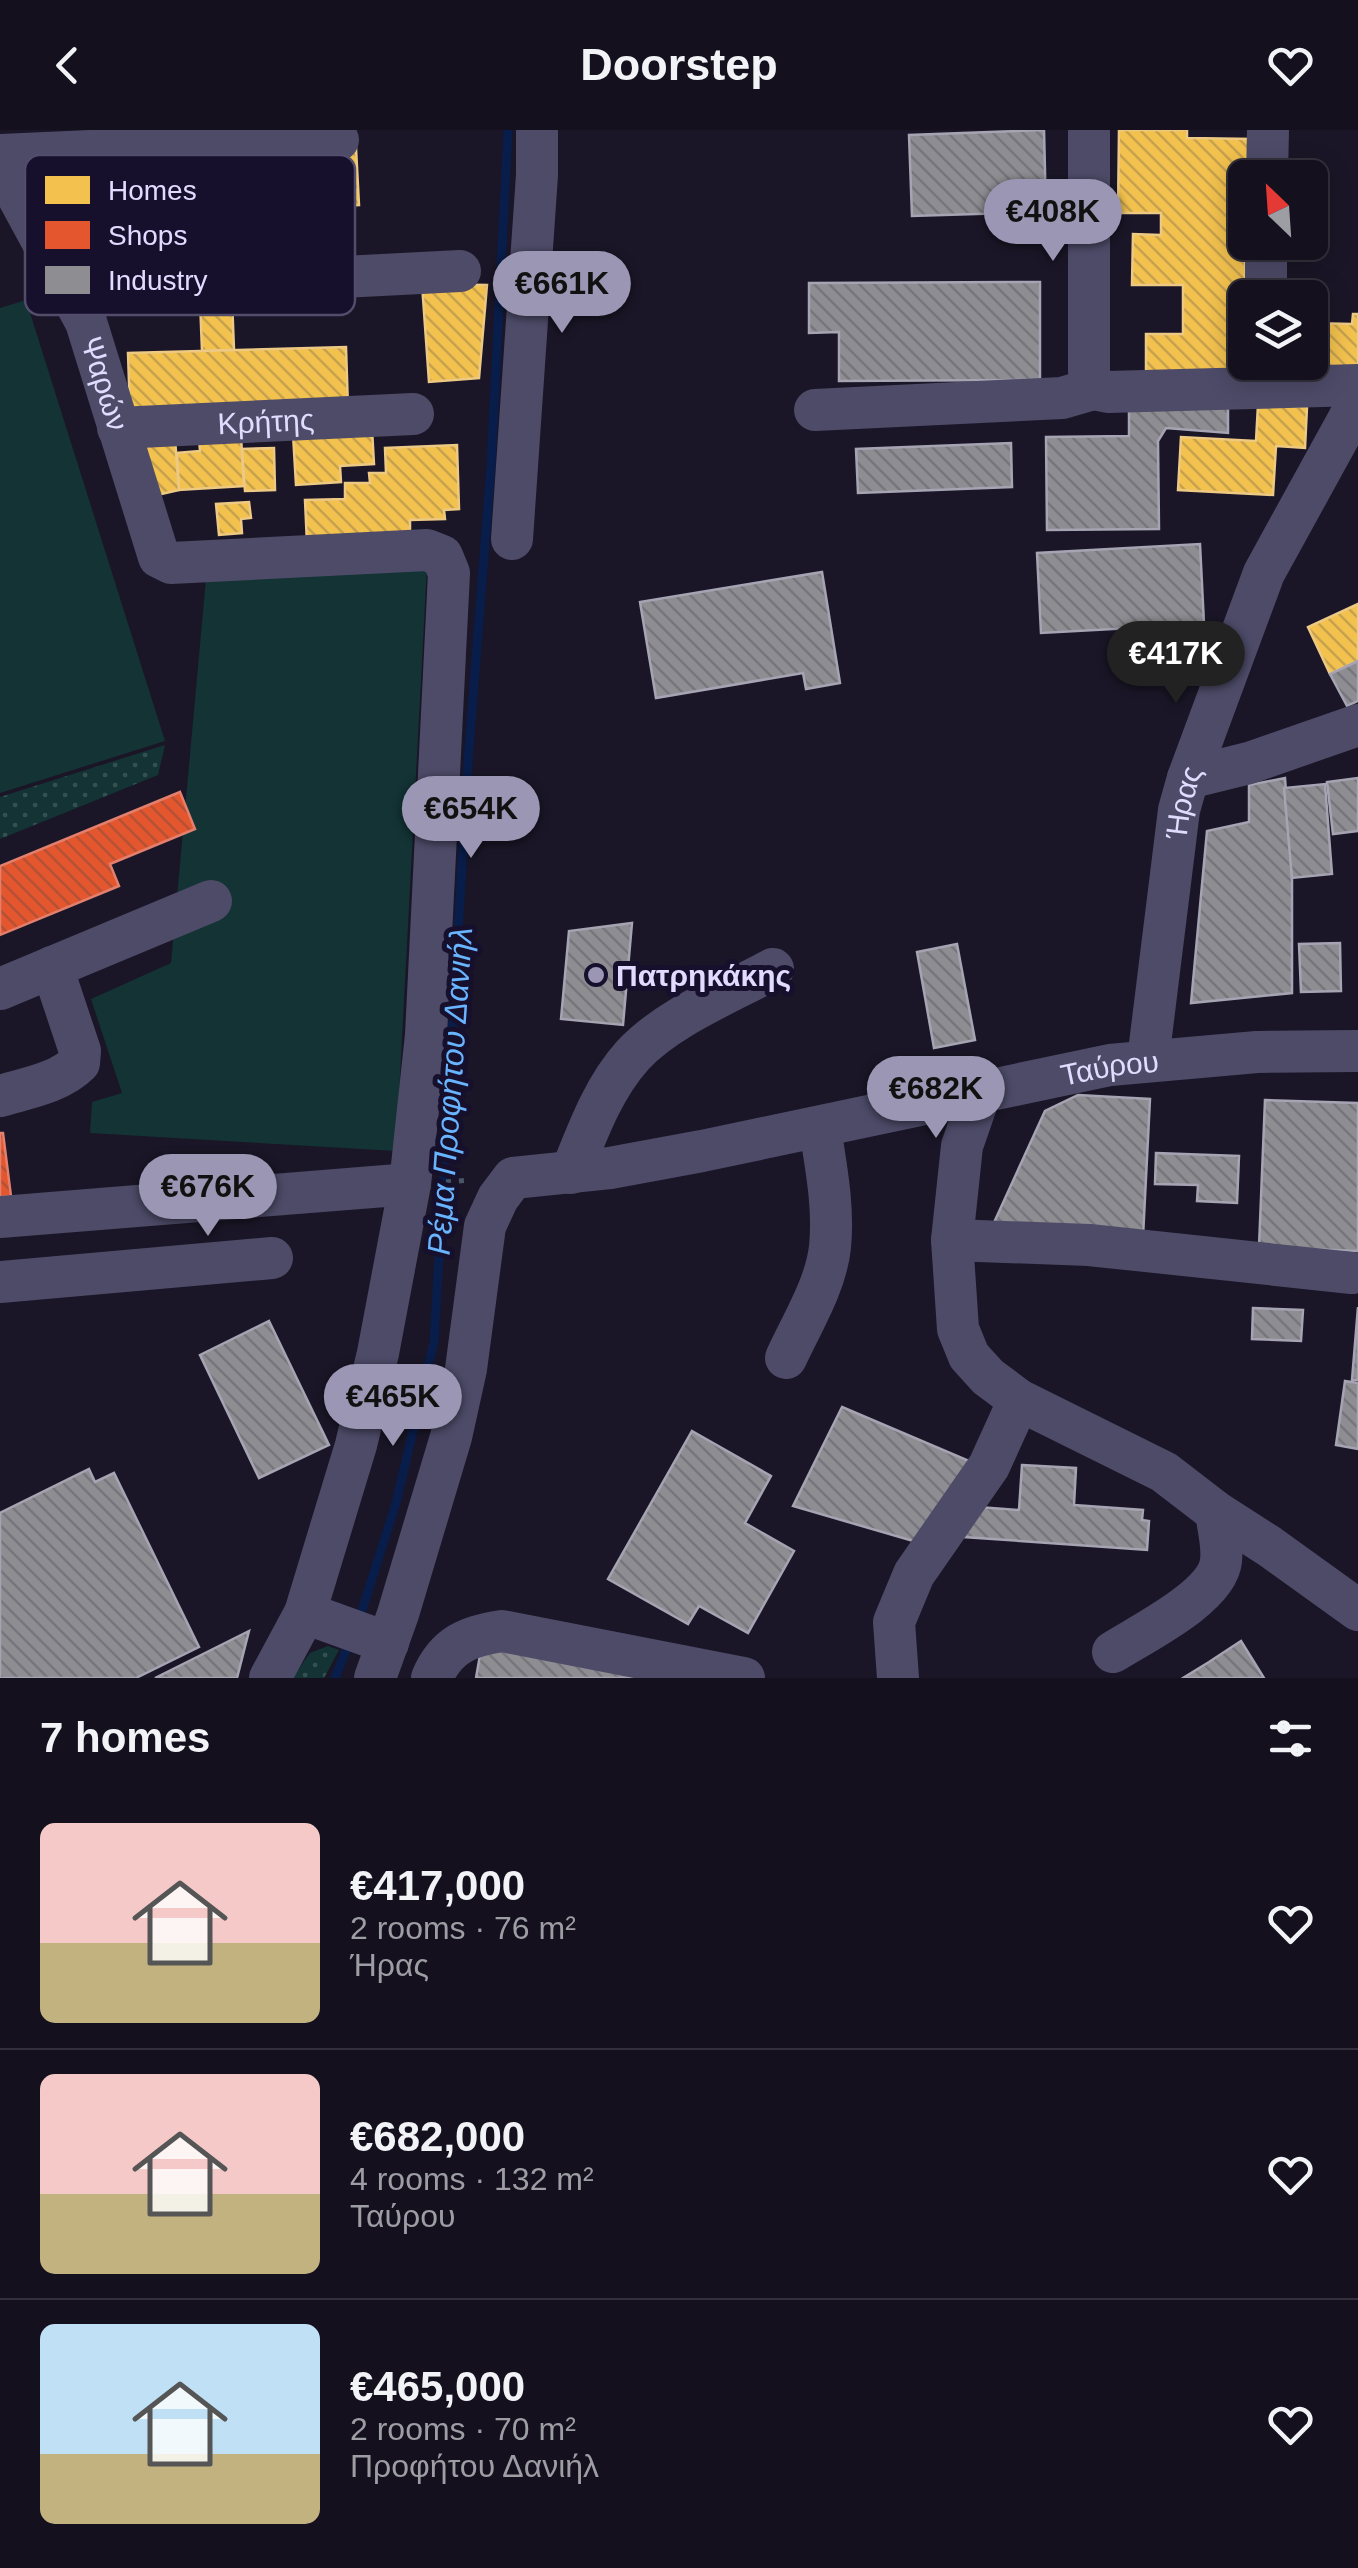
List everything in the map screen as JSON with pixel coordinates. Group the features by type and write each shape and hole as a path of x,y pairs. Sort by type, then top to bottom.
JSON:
{"street":[{"path":"512,540 537,130"},
{"path":"1089,130 1093,389"},
{"path":"1267,160 1268,130"},
{"path":"0,155 338,140"},
{"name":"Ψαρών","path":"0,163 25,209"},
{"path":"355,276 460,271"},
{"name":"Ψαρών","path":"81,315 96,349 159,558 170,564 427,550 442,556 448,564 426,1035 410,1184"},
{"path":"815,410 1062,398 1093,389 1108,392 1228,379"},
{"path":"1312,380 1358,385"},
{"name":"Ήρας","path":"1148,1060 1179,810 1188,778 1264,572 1358,402"},
{"name":"Κρήτης","path":"118,428 413,414"},
{"path":"1188,778 1249,763 1358,725"},
{"path":"0,988 211,901"},
{"path":"0,1096 51,1080 70,1072 79,1063 80,1050 52,967"},
{"path":"570,1173 609,1088 633,1056 660,1032 774,969"},
{"name":"Ταύρου","path":"382,1647 451,1437 466,1369 485,1226 513,1178 570,1173 820,1128 1110,1065 1257,1052 1358,1051"},
{"path":"980,1094 962,1146 952,1240 958,1329 969,1356 988,1377 1019,1400 1164,1472 1358,1610"},
{"path":"786,1358 817,1292 830,1250 831,1198 820,1128"},
{"path":"0,1218 410,1184 365,1408 321,1569 317,1617 270,1678"},
{"path":"952,1240 1089,1245 1352,1274"},
{"path":"0,1282 272,1258"},
{"path":"898,1678 894,1622 914,1574 989,1466 1019,1400"},
{"path":"1113,1652 1212,1584 1221,1564 1216,1512"},
{"path":"317,1617 382,1647 443,1662 476,1636 502,1632 744,1678"}],"green space":[{"path":"25,300 25,315 31,315 165,741 0,793 0,308"},
{"path":"427,567 396,1151 90,1133 92,1102 122,1093 91,999 171,963 207,568"},
{"path":"165,745 158,775 0,839 0,797"},
{"path":"328,1646 339,1650 324,1678 292,1678 310,1653"}],"building: Homes":[{"path":"1119,130 1187,130 1187,138 1253,139 1253,160 1228,160 1228,260 1245,260 1245,280 1228,280 1228,376 1146,376 1146,334 1183,334 1183,285 1132,285 1133,234 1161,235 1161,213 1118,213"},
{"path":"356,148 359,205 355,205 355,155 241,154"},
{"path":"422,284 487,285 479,378 429,382"},
{"path":"1353,314 1358,314 1358,377 1328,376 1328,323 1352,324"},
{"path":"201,315 233,315 234,350 202,351"},
{"path":"346,347 348,408 130,414 128,353"},
{"path":"1258,405 1307,407 1305,448 1276,446 1273,495 1178,490 1181,437 1256,441"},
{"path":"372,429 374,464 340,466 341,482 296,485 293,434"},
{"path":"241,437 244,486 179,490 177,453 200,451 199,439"},
{"path":"175,439 179,490 157,495 140,440"},
{"path":"457,445 459,509 444,510 445,519 410,520 410,545 307,544 305,500 345,499 345,483 370,483 369,473 386,473 385,448"},
{"path":"274,448 275,490 245,491 242,449"},
{"path":"249,502 251,518 241,519 242,533 219,535 216,504"},
{"path":"1358,604 1358,661 1330,674 1308,627"}],"building: Shops":[{"path":"180,792 195,829 110,864 119,886 0,935 0,866"},
{"path":"0,1133 11,1196 0,1197"}],"building: Industry":[{"path":"1044,130 1046,212 912,216 909,135"},
{"path":"1040,282 1040,380 839,381 839,332 809,333 809,283"},
{"path":"1129,408 1228,408 1228,433 1166,428 1158,441 1159,529 1047,530 1046,437 1129,436"},
{"path":"1011,443 1012,487 858,493 856,449"},
{"path":"1200,544 1204,624 1041,633 1037,553"},
{"path":"822,572 840,683 806,689 803,673 656,698 640,602"},
{"path":"1358,661 1358,701 1347,706 1330,674"},
{"path":"1285,778 1292,878 1292,993 1191,1003 1207,831 1249,822 1249,785"},
{"path":"1358,778 1358,831 1333,834 1327,782"},
{"path":"1325,784 1332,874 1292,878 1284,788"},
{"name":"Πατρηκάκης","path":"632,923 623,1025 561,1019 569,931"},
{"path":"1340,943 1341,991 1301,992 1299,944"},
{"path":"957,944 975,1040 934,1048 917,952"},
{"path":"1078,1095 1150,1099 1143,1237 991,1229 1045,1111"},
{"path":"1265,1100 1358,1103 1358,1251 1259,1247"},
{"path":"1156,1153 1239,1156 1237,1203 1197,1201 1198,1185 1155,1184"},
{"path":"1358,1307 1358,1380 1352,1380"},
{"path":"1253,1308 1303,1310 1301,1341 1252,1339"},
{"path":"269,1321 329,1445 259,1478 200,1355"},
{"path":"1345,1381 1358,1383 1358,1449 1336,1445"},
{"path":"842,1407 974,1463 927,1545 793,1506"},
{"path":"692,1431 771,1476 745,1523 794,1551 748,1633 699,1606 688,1624 608,1579"},
{"path":"1022,1465 1076,1468 1074,1505 1143,1510 1142,1520 1149,1521 1147,1550 964,1537 966,1506 1019,1510"},
{"path":"89,1469 95,1482 114,1473 199,1647 136,1678 0,1678 0,1513"},
{"path":"249,1631 237,1678 155,1678"},
{"path":"483,1638 683,1678 476,1678"},
{"path":"1241,1641 1264,1678 1183,1678 1209,1662"}],"waterway":[{"name":"Ρέμα Προφήτου Δανιήλ","path":"359,1620 396,1503 434,1342 468,762 491,465 508,130"},
{"name":"Ρέμα Προφήτου Δανιήλ","path":"335,1678 349,1643"}],"place":[{"name":"Πατρηκάκης","path":"596,975"}]}
